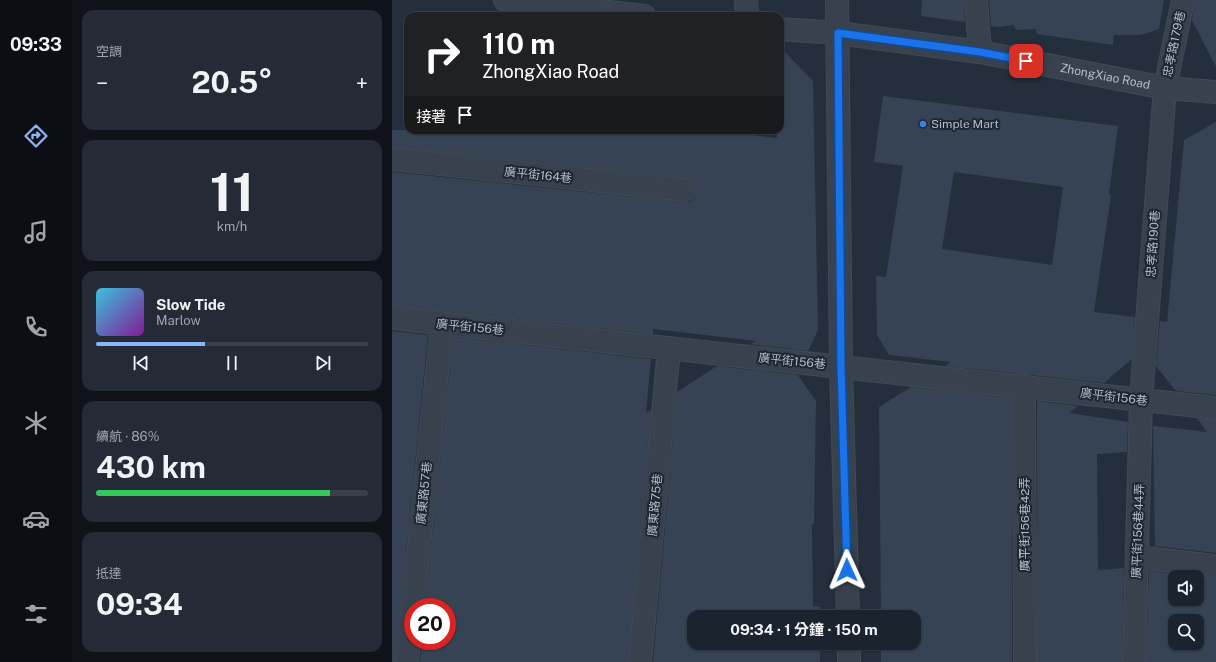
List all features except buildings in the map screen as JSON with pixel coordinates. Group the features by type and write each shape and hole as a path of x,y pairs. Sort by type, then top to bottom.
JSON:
{"lane":[{"path":"746,0 747,12"},
{"path":"837,0 841,366 848,610"},
{"path":"976,0 980,52"},
{"name":"忠孝路179巷","path":"1165,88 1183,0"},
{"path":"513,1 609,12"},
{"name":"ZhongXiao Road","path":"784,29 838,33 980,52 1165,88 1216,92"},
{"name":"忠孝路190巷","path":"1142,400 1165,88"},
{"name":"廣平街164巷","path":"392,159 685,190"},
{"name":"廣平街156巷","path":"392,318 1216,408"},
{"name":"廣東路57巷","path":"407,662 442,324"},
{"name":"廣東路75巷","path":"640,662 669,348"},
{"name":"廣平街156巷42弄","path":"1024,386 1025,662"},
{"name":"廣平街156巷44弄","path":"1134,662 1142,400"},
{"path":"1137,557 1216,566"},
{"path":"849,650 849,662"}],"place":[{"name":"Simple Mart","path":"923,124"}],"route":[{"path":"847,570 841,366 838,33 980,52 1026,61"}]}
